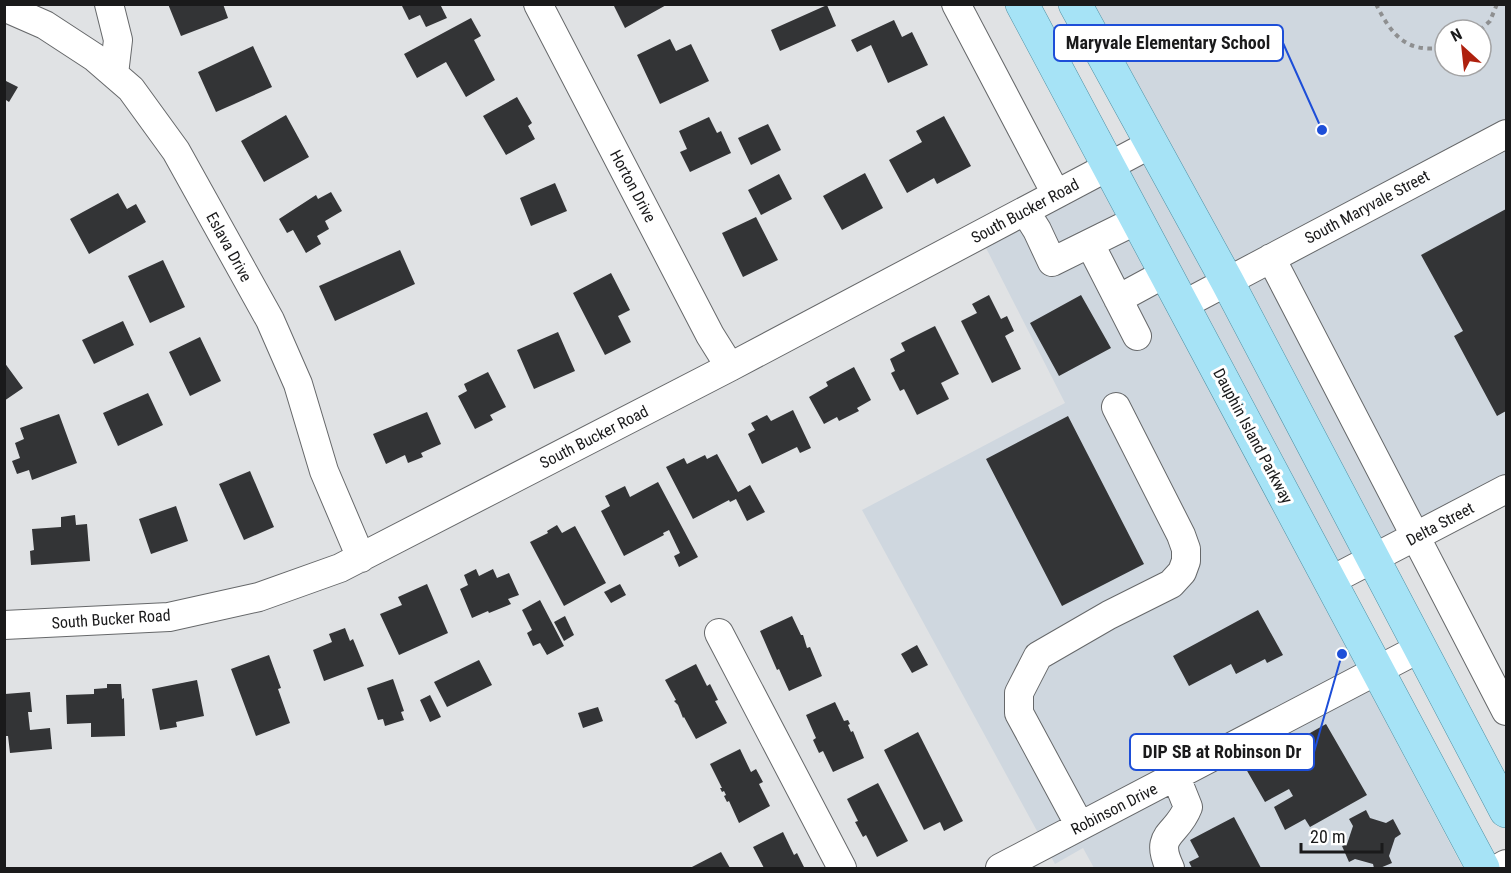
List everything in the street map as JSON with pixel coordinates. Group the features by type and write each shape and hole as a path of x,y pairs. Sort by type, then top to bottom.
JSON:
{"main road":[{"name":"Dauphin Island Parkway","path":"1022,4 1483,868"},
{"path":"1075,4 1227,281 1506,811"}],"street":[{"path":"110,4 118,40 114,74"},
{"name":"Horton Drive","path":"538,4 710,335 730,367"},
{"path":"956,4 1056,195"},
{"name":"Eslava Drive","path":"4,7 45,26 94,57 131,89 176,151 270,320 298,384 324,471 361,558"},
{"name":"South Maryvale Street","path":"1183,305 1506,134"},
{"name":"South Bucker Road","path":"4,625 169,617 259,597 340,568 730,367 1151,144"},
{"path":"1025,211 1052,262 1137,220"},
{"path":"1090,244 1137,336"},
{"path":"1271,258 1506,711"},
{"path":"1118,299 1166,273"},
{"path":"1080,826 1019,713 1019,693 1038,656 1108,615 1170,584 1182,572 1186,561 1186,549 1181,535 1116,407"},
{"name":"Delta Street","path":"1330,581 1506,489"},
{"path":"719,633 842,868"},
{"name":"Robinson Drive","path":"1000,868 1420,648"},
{"path":"1170,868 1163,854 1163,846 1188,807 1176,777"},
{"path":"1499,868 1506,864"}],"path":[{"path":"1376,4 1388,28 1399,39 1415,47 1433,49"},
{"path":"1491,18 1497,4"}],"shaded area":[{"path":"1095,5 1506,5 1506,475 1309,577 1463,868 1094,868 1083,848 1055,864 862,510 1065,403 985,246 1171,144"}],"building":[{"path":"168,4 223,4 228,18 181,36"},
{"path":"401,4 440,4 447,18 426,27 420,15 409,20"},
{"path":"613,4 668,4 625,28"},
{"path":"827,5 836,26 780,51 771,30"},
{"path":"471,18 481,36 474,40 495,80 466,97 446,62 417,78 404,54"},
{"path":"894,20 902,37 912,32 928,65 888,83 871,45 857,52 851,40"},
{"path":"670,39 676,51 691,44 709,81 660,104 637,55"},
{"path":"253,46 272,87 216,112 198,72"},
{"path":"4,80 18,87 9,102 6,100 4,103"},
{"path":"517,97 532,123 528,126 535,139 506,155 483,116"},
{"path":"286,115 309,157 264,182 241,141"},
{"path":"944,116 971,166 937,184 934,178 907,193 889,160 922,142 916,131"},
{"path":"709,117 717,133 721,131 731,153 690,172 680,152 687,149 679,131"},
{"path":"768,124 781,150 751,165 738,138"},
{"path":"865,173 883,208 842,230 823,196"},
{"path":"779,174 792,199 761,215 748,190"},
{"path":"555,183 567,211 531,226 520,198"},
{"path":"331,192 342,211 325,221 329,229 317,236 321,244 306,253 293,230 287,233 279,219 316,195 318,199"},
{"path":"118,193 127,209 136,204 146,222 89,254 70,219"},
{"path":"1506,209 1506,411 1497,416 1454,336 1463,331 1421,255"},
{"path":"756,217 778,260 743,277 722,233"},
{"path":"400,250 415,284 335,321 319,286"},
{"path":"163,260 185,307 150,323 128,276"},
{"path":"611,273 630,310 618,316 631,342 605,355 573,293"},
{"path":"989,295 1001,319 1007,316 1014,331 1005,336 1021,369 992,383 961,321 977,313 972,304"},
{"path":"1081,295 1111,348 1059,376 1030,323"},
{"path":"123,321 134,345 94,364 82,340"},
{"path":"935,326 959,374 941,383 949,399 917,415 904,389 900,391 891,373 895,371 890,359 905,351 901,343"},
{"path":"558,332 575,371 534,389 517,350"},
{"path":"200,337 221,381 190,396 169,352"},
{"path":"4,362 23,388 4,401"},
{"path":"854,367 871,400 857,408 859,411 839,421 837,417 824,424 809,397 828,386 826,382"},
{"path":"488,372 506,407 490,415 493,420 475,429 458,396 467,391 464,384"},
{"path":"148,393 163,425 118,446 103,413"},
{"path":"793,410 811,448 800,453 797,447 762,464 748,434 755,430 751,423 767,415 771,421"},
{"path":"427,412 441,444 421,453 423,457 408,463 405,455 386,464 373,434"},
{"path":"59,414 77,463 32,480 29,470 17,474 12,461 20,458 15,443 24,439 20,428"},
{"path":"1068,416 1144,564 1062,606 986,459"},
{"path":"717,454 738,492 750,485 765,512 747,521 736,499 730,502 729,500 693,519 666,467 684,458 687,464 705,455 707,459"},
{"path":"250,471 274,527 244,540 219,484"},
{"path":"658,482 698,557 679,567 674,556 680,553 669,530 663,533 664,535 624,556 601,511 610,506 605,496 625,486 630,497"},
{"path":"176,506 188,541 151,554 139,519"},
{"path":"75,515 76,525 87,524 90,561 31,565 30,551 34,550 32,529 61,527 61,517"},
{"path":"557,525 562,533 575,526 606,583 564,606 530,542 548,533 547,531"},
{"path":"476,569 479,576 493,569 497,578 509,573 519,595 508,599 511,604 472,618 460,589 468,585 464,575"},
{"path":"427,584 448,633 399,655 380,614 402,605 398,597"},
{"path":"620,584 626,595 611,603 604,592"},
{"path":"540,600 564,646 547,655 540,643 533,646 527,633 532,630 522,610"},
{"path":"1258,610 1283,655 1267,663 1265,659 1236,674 1231,664 1189,686 1173,656"},
{"path":"565,616 574,635 564,641 554,622"},
{"path":"792,616 803,635 807,648 810,647 822,676 789,691 760,631"},
{"path":"345,628 350,641 353,639 364,666 324,681 313,650 332,642 329,634"},
{"path":"917,645 928,665 912,673 901,654"},
{"path":"269,655 290,723 256,736 231,669"},
{"path":"479,660 492,685 447,707 434,682"},
{"path":"696,664 707,686 710,684 718,700 715,701 727,723 696,739 674,701 676,700 665,680"},
{"path":"393,679 404,711 401,712 404,720 385,726 383,719 378,720 367,688"},
{"path":"197,680 204,716 176,722 177,727 160,730 152,689"},
{"path":"107,684 121,684 122,699 124,698 125,736 91,737 91,723 67,724 66,695 94,694 94,689 107,688"},
{"path":"30,692 32,712 28,712 30,730 50,728 52,749 10,753 8,736 5,736 5,694"},
{"path":"430,695 441,717 430,722 420,700"},
{"path":"835,702 844,721 848,720 850,724 848,725 851,732 853,731 864,758 833,772 823,751 819,753 813,740 816,738 806,715"},
{"path":"598,707 603,721 583,728 578,713"},
{"path":"1326,724 1367,795 1310,827 1305,819 1285,830 1274,807 1293,796 1289,789 1265,802 1246,769"},
{"path":"918,732 963,821 944,831 940,822 924,830 884,750"},
{"path":"740,749 751,772 756,769 763,782 759,784 770,806 739,823 710,764"},
{"path":"878,783 908,841 877,857 866,835 863,837 855,822 858,821 847,799"},
{"path":"1366,810 1370,818 1386,823 1393,819 1401,834 1395,838 1389,856 1392,863 1380,868 1374,868 1373,864 1355,859 1349,862 1342,846 1347,844 1353,826 1349,819"},
{"path":"1234,817 1261,868 1192,868 1189,862 1199,857 1190,840"},
{"path":"783,832 794,855 797,853 804,867 764,868 753,847"},
{"path":"721,852 730,868 690,868"}],"place":[{"name":"Maryvale Elementary School","path":"1322,130"},
{"name":"DIP SB at Robinson Dr","path":"1342,654"}]}
